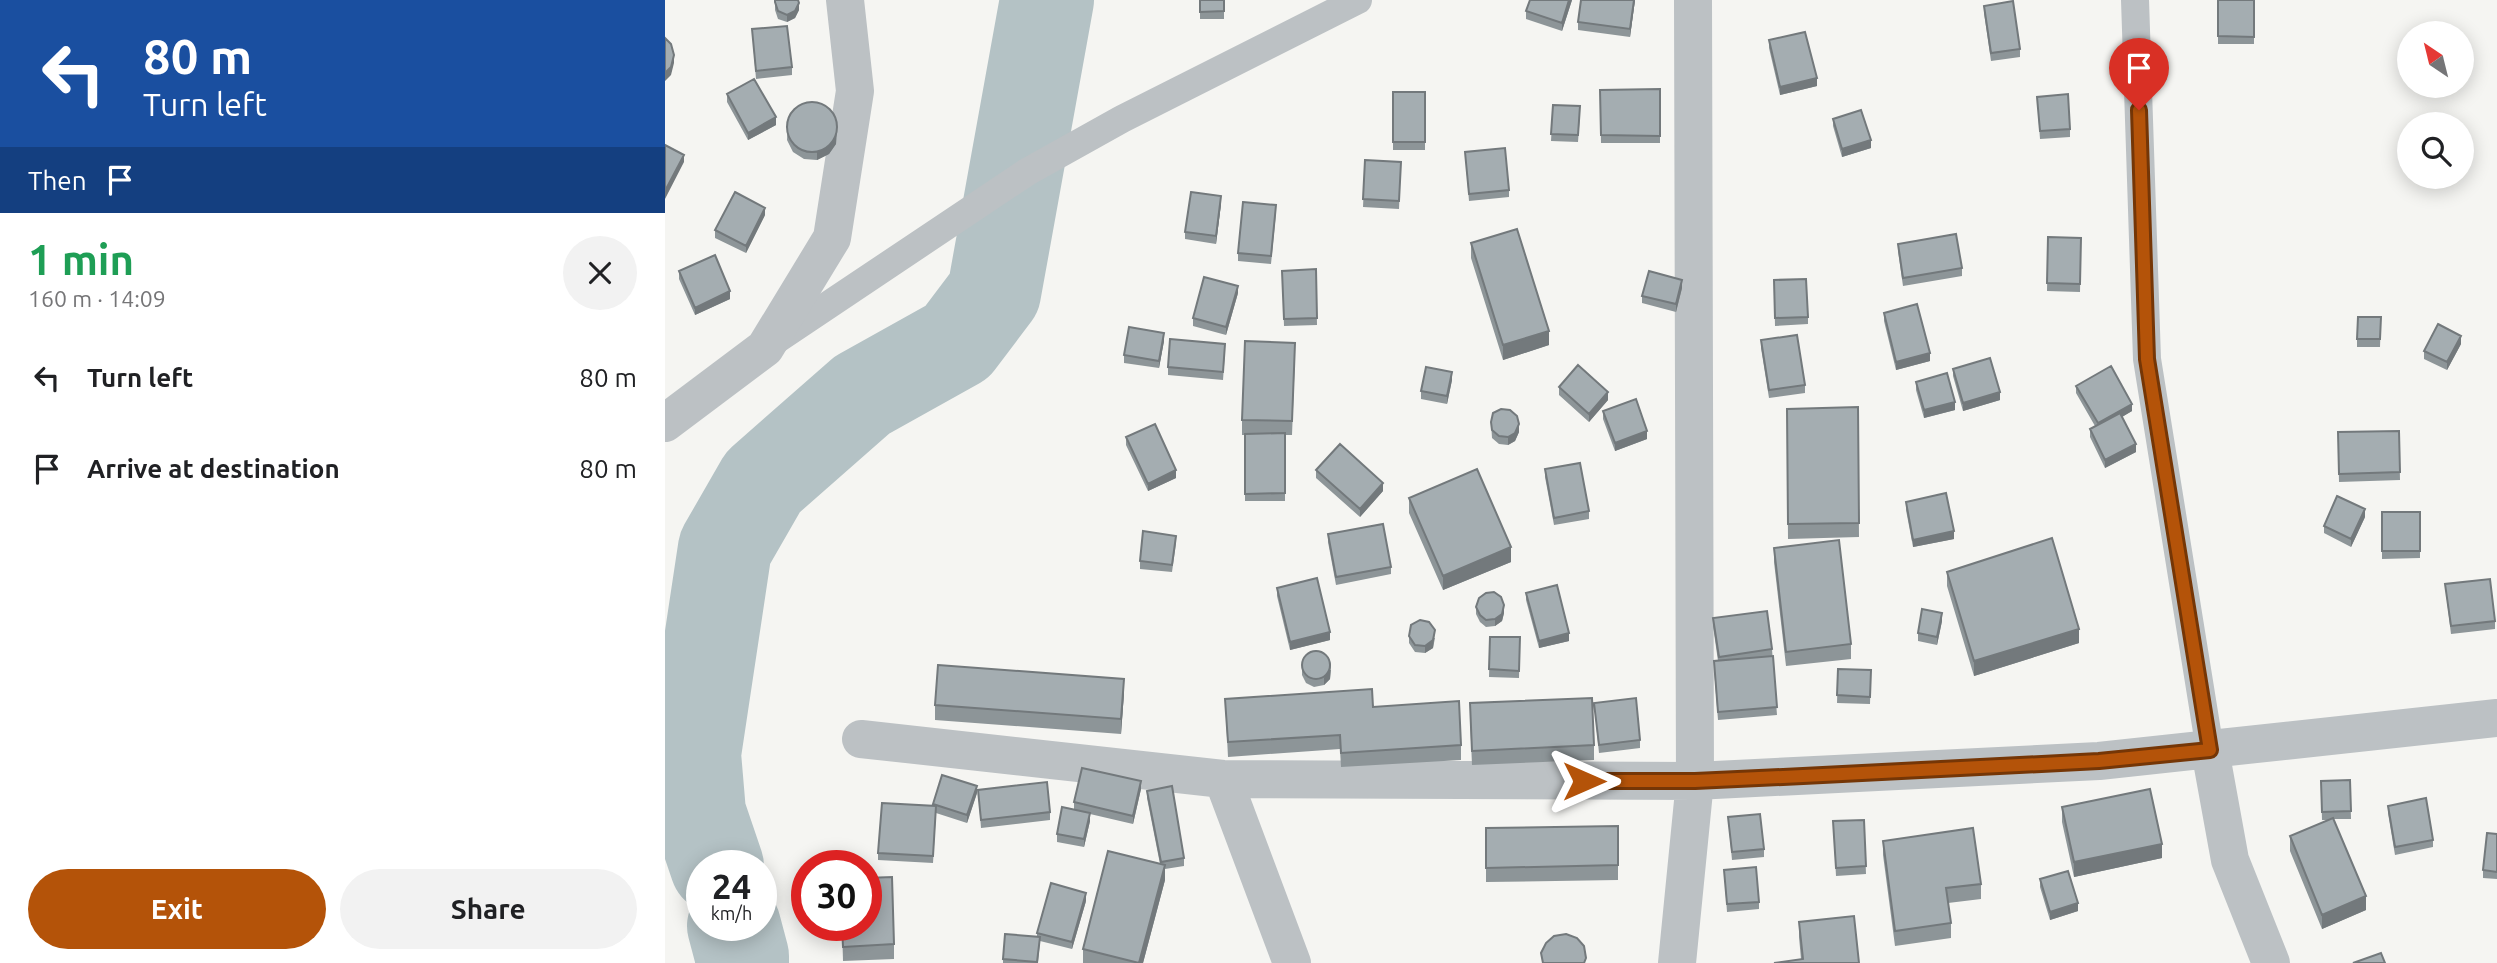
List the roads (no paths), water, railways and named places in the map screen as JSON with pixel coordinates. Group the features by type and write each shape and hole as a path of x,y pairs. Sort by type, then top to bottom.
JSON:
{"street":[{"path":"665,423 765,348 832,238 855,91 845,0"},
{"path":"1677,963 1695,781 1693,0"},
{"path":"861,738 1223,779 1695,781 2099,761 2497,719"},
{"path":"2210,750 2230,860 2271,963"},
{"path":"1223,779 1292,963"}],"lane":[{"path":"765,348 1027,172 1122,119 1358,0"},
{"path":"2135,0 2147,359 2210,750"}],"waterway":[{"path":"712,850 699,813 694,754 725,548 763,482 862,395 957,342 994,293 1047,0"},
{"path":"738,941 742,963"}]}
